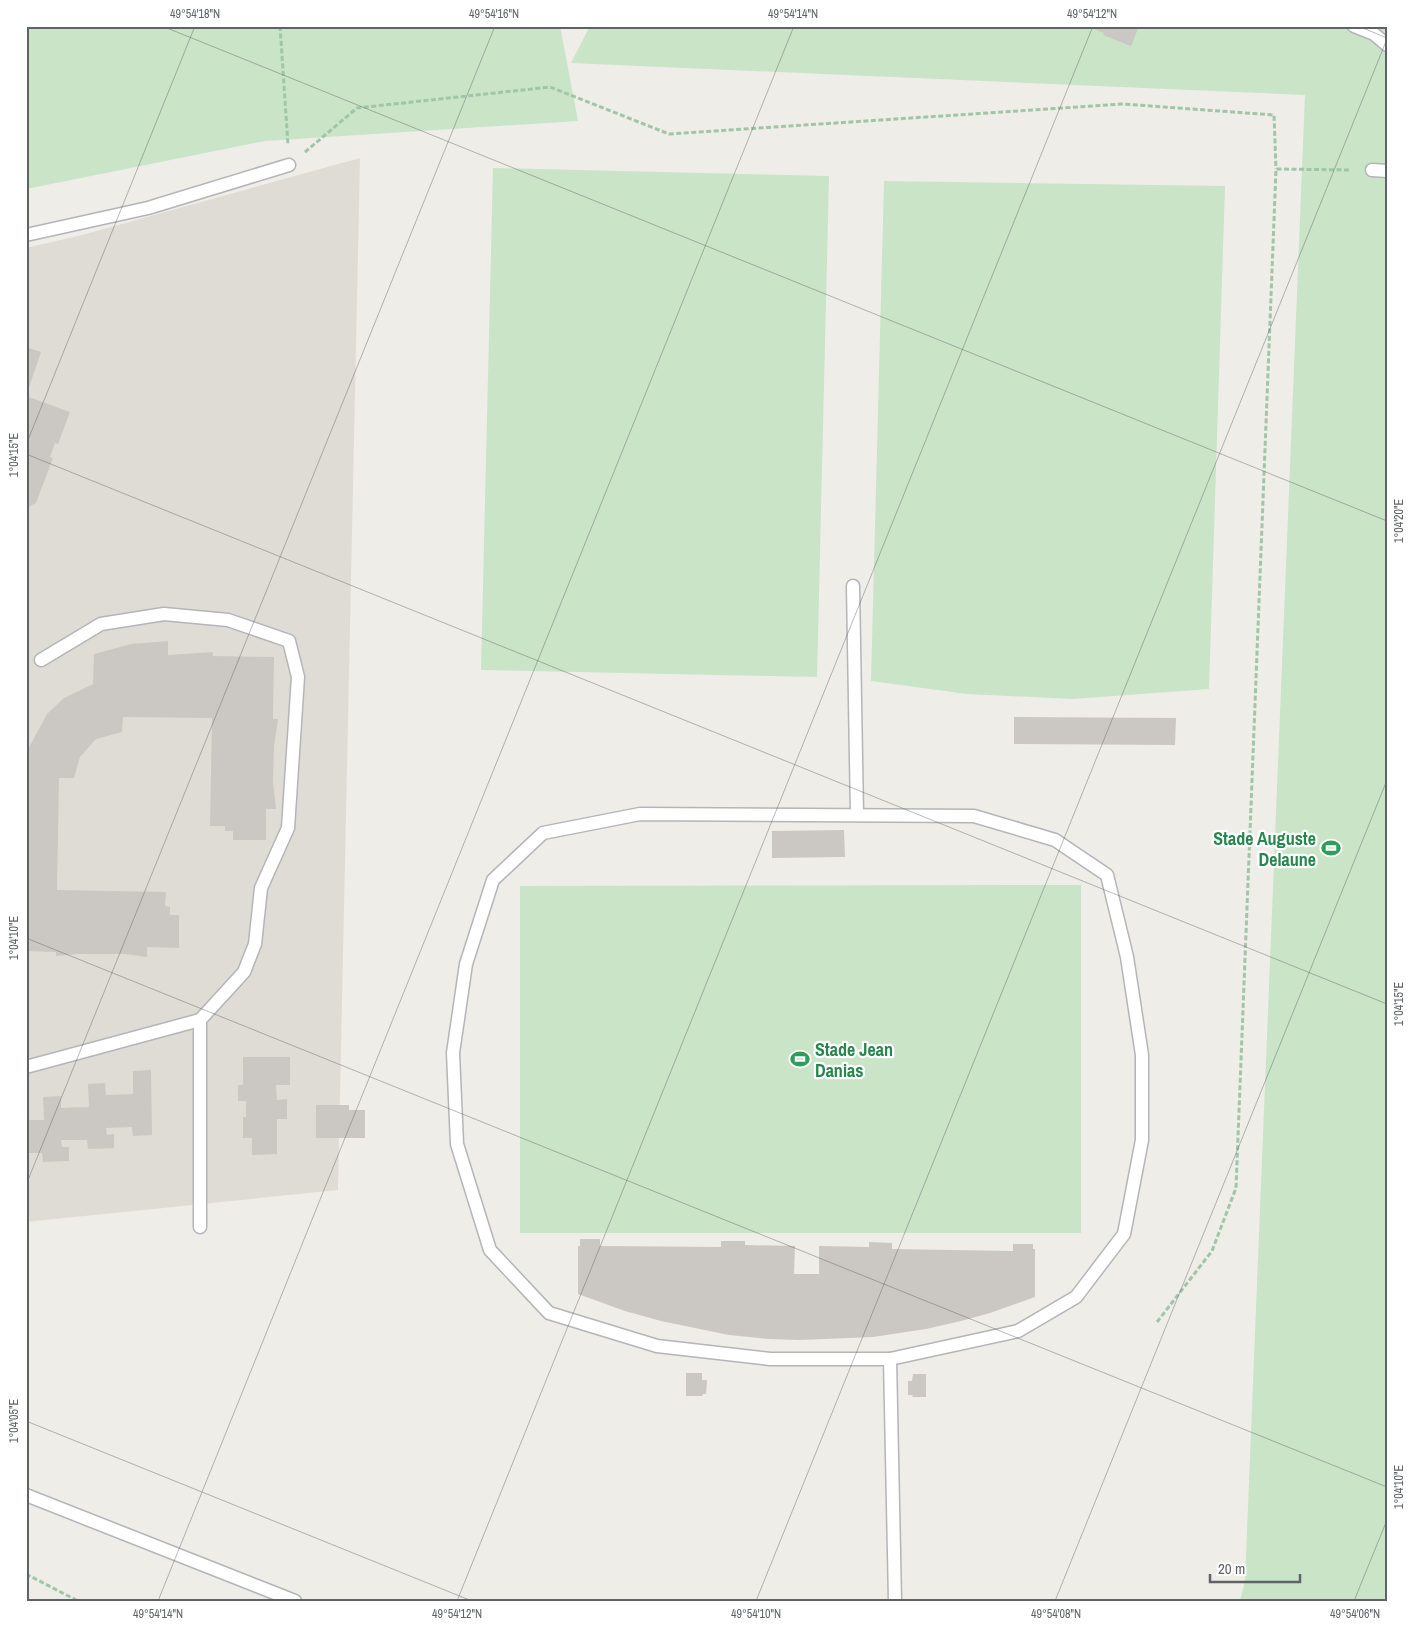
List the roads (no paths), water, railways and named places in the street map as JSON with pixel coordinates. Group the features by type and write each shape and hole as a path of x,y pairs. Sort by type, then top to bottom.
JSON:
{"lane":[{"path":"1354,26 1374,34 1387,45"},
{"path":"26,235 148,208 289,165"},
{"path":"1372,170 1387,171"},
{"path":"853,586 857,815"},
{"path":"26,1066 200,1020 244,972 255,944 261,888 288,828 298,677 290,641 228,620 164,614 101,624 41,660"},
{"path":"640,814 974,816 1054,840 1107,875 1128,957 1142,1055 1142,1140 1124,1234 1076,1297 1018,1331 890,1359 770,1359 657,1346 549,1313 490,1250 457,1144 453,1053 466,964 493,880 542,833 640,814"},
{"path":"200,1020 200,1227"},
{"path":"890,1359 895,1601"},
{"path":"26,1495 295,1601"}],"place":[{"name":"Stade Auguste Delaune","path":"1331,848"},
{"name":"Stade Jean Danias","path":"800,1059"}]}
